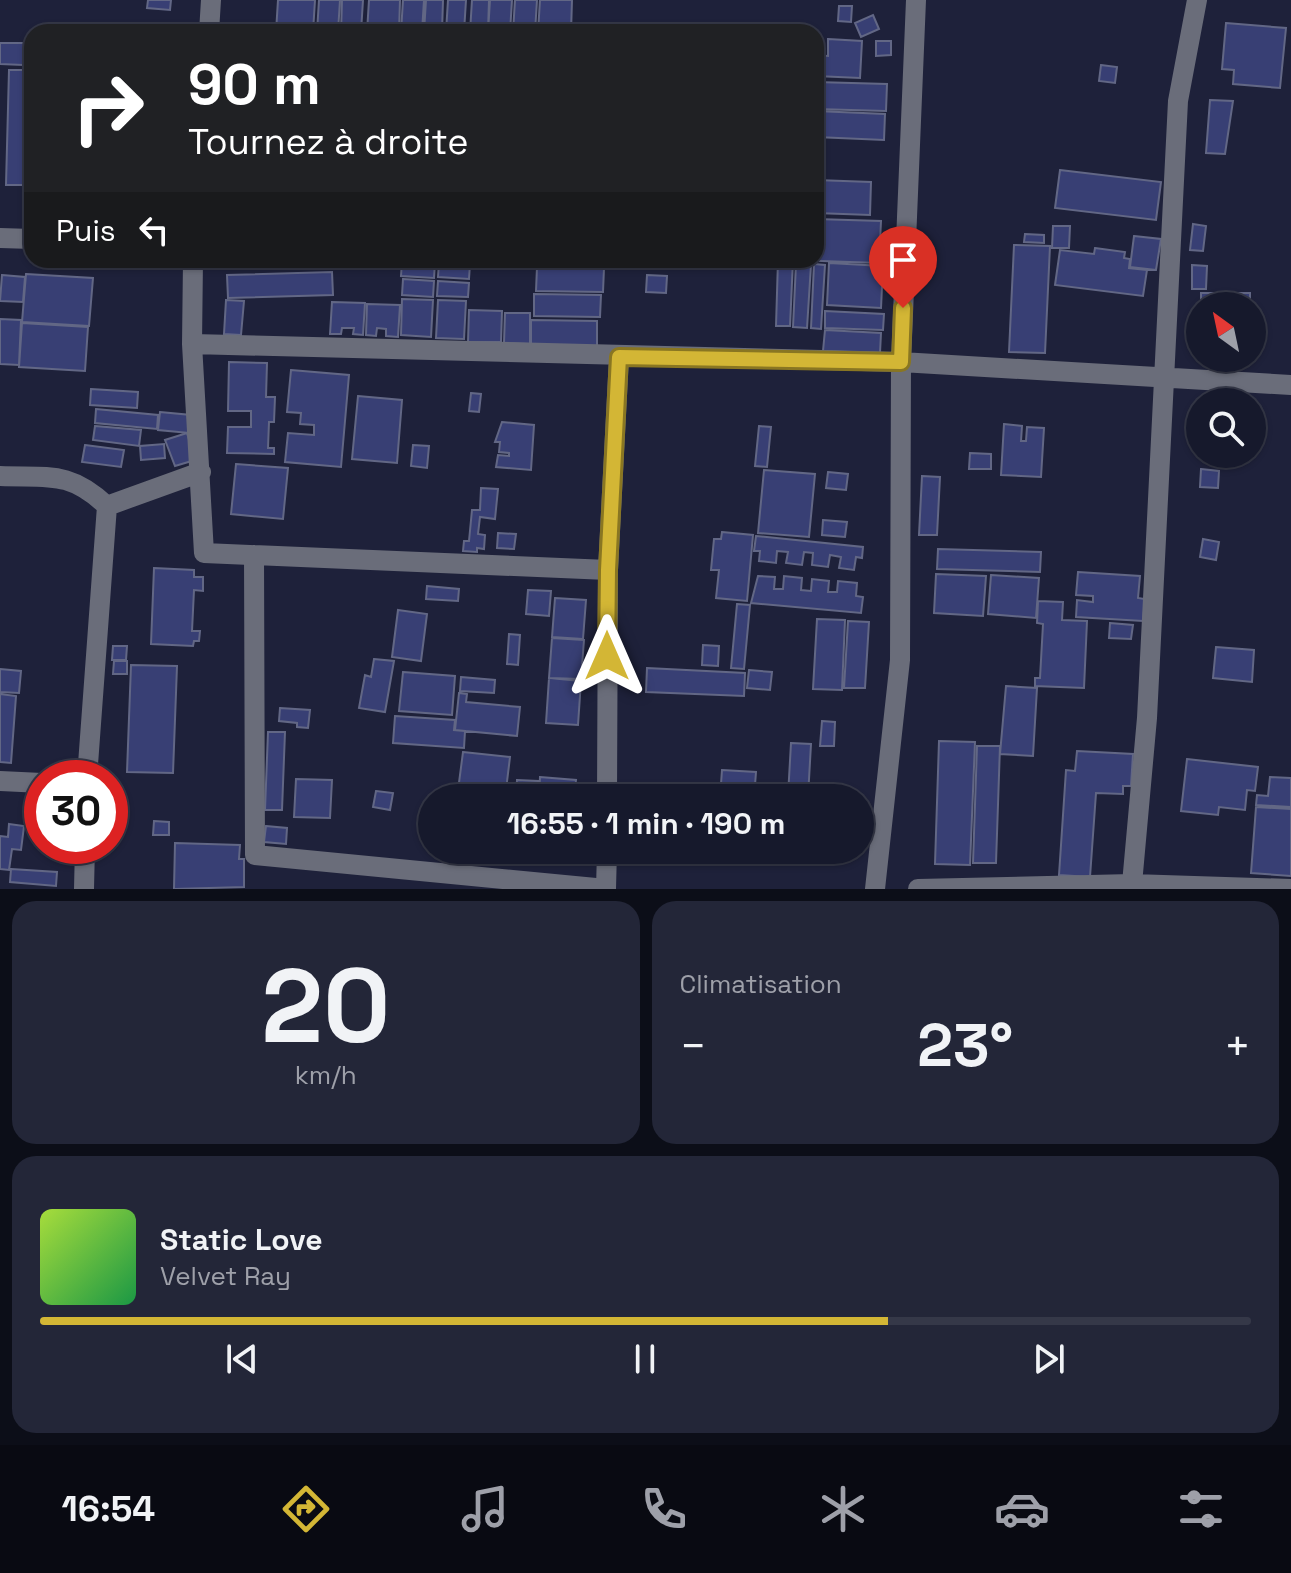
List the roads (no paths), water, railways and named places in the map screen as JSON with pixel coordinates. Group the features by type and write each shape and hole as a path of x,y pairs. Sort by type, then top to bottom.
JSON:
{"street":[{"path":"210,24 211,0"},
{"path":"875,889 900,660 901,362 916,0"},
{"path":"1132,884 1147,718 1178,101 1197,0"},
{"path":"0,238 24,239"},
{"path":"193,268 192,344 204,553 608,570"},
{"path":"192,344 901,362 1291,385"},
{"path":"607,784 608,570 619,357"},
{"path":"107,506 201,472"},
{"path":"0,476 68,478 80,483 107,506"},
{"path":"88,760 107,506"},
{"path":"254,555 255,855 606,889 607,864"},
{"path":"0,781 24,782"},
{"path":"84,889 85,864"},
{"path":"918,889 1132,884 1291,889"}]}
